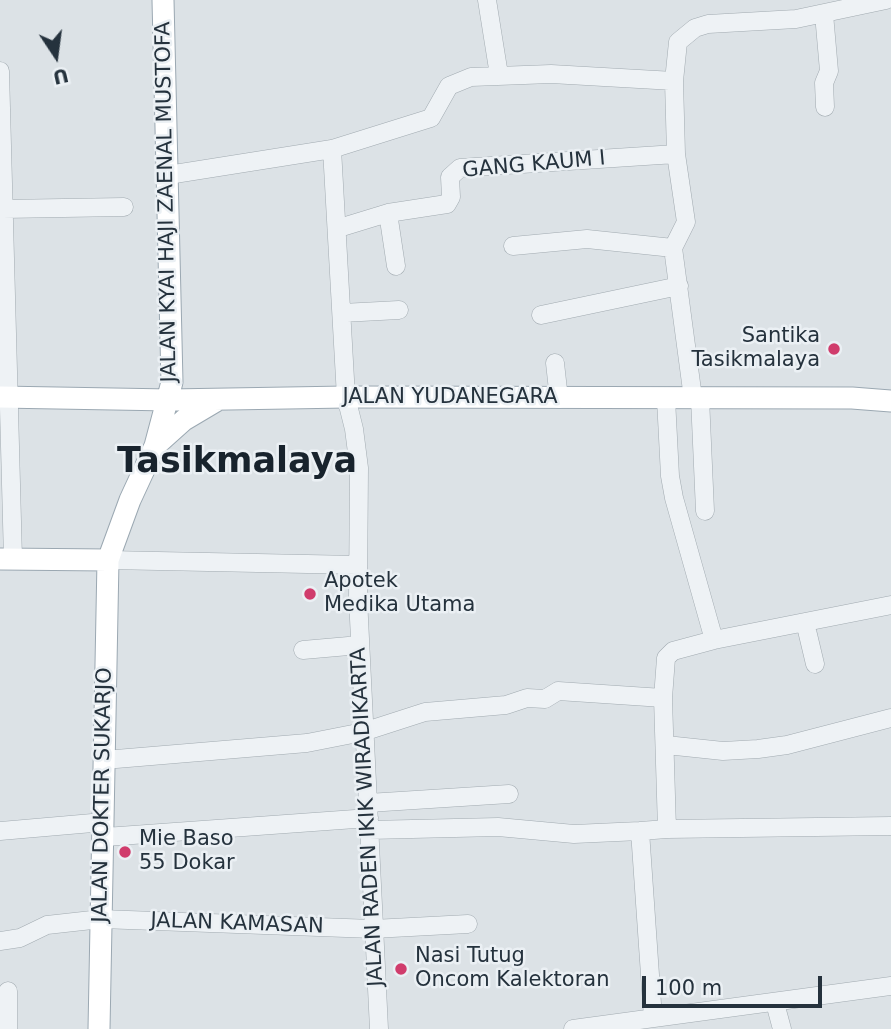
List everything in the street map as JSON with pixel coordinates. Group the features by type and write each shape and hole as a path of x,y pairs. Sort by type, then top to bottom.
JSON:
{"main road":[{"name":"JALAN KYAI HAJI ZAENAL MUSTOFA","path":"108,560 130,500 155,446 170,400 173,365 163,0"},
{"name":"JALAN YUDANEGARA","path":"4,397 170,400 346,397 891,401"},
{"path":"155,446 184,420 218,400"},
{"path":"7,559 108,560"},
{"name":"JALAN DOKTER SUKARJO","path":"99,1029 108,560"}],"street":[{"path":"486,0 499,75"},
{"path":"705,511 697,398 673,248 686,222 676,154 674,81 678,42 695,28 708,24 796,19 886,0"},
{"path":"824,14 828,71 824,83 825,107"},
{"path":"0,71 7,559"},
{"path":"169,175 332,149 431,118 449,86 458,80 499,75 674,81"},
{"name":"JALAN RADEN IKIK WIRADIKARTA","path":"332,149 339,228 346,397 359,468 357,565 379,1029"},
{"name":"GANG KAUM I","path":"339,228 388,213 446,204 451,197 450,177 460,168 676,154"},
{"path":"4,209 124,207"},
{"path":"388,213 396,265"},
{"path":"513,246 587,239 673,248"},
{"path":"541,315 679,286"},
{"path":"342,313 399,310"},
{"path":"555,363 559,399"},
{"path":"666,399 672,487 714,640"},
{"path":"108,560 357,565"},
{"path":"667,829 663,698 668,653 714,640 891,605"},
{"path":"806,622 815,664"},
{"path":"303,650 360,645"},
{"path":"104,760 307,743 363,732 425,712 506,705 527,698 545,699 558,691 663,698"},
{"path":"666,746 723,751 758,749 787,745 891,718"},
{"path":"0,831 369,817 509,794"},
{"path":"369,817 574,834 667,829 891,826"},
{"path":"640,831 653,1018"},
{"name":"JALAN KAMASAN","path":"0,941 20,938 47,925 101,919 373,929 468,924"},
{"path":"581,1028 891,986"},
{"path":"8,991 8,1029"},
{"path":"775,1003 782,1029"}],"place":[{"name":"Santika Tasikmalaya","path":"834,349"},
{"name":"Apotek Medika Utama","path":"310,594"},
{"name":"Mie Baso 55 Dokar","path":"125,852"},
{"name":"Nasi Tutug Oncom Kalektoran","path":"401,969"}],"district":[{"name":"Tasikmalaya","path":"237,463"}]}
